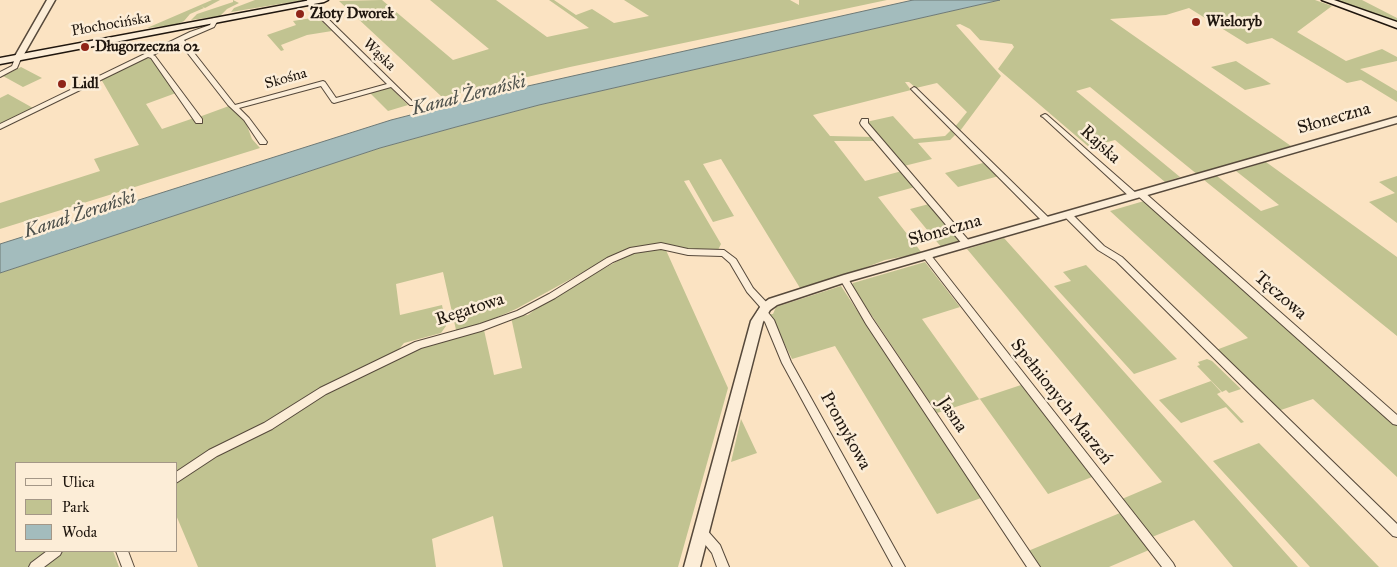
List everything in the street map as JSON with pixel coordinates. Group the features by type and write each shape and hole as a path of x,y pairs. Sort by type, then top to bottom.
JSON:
{"main road":[{"name":"Płochocińska","path":"0,61 310,1 324,0"},
{"path":"1326,0 1397,25"}],"street":[{"path":"0,75 15,67 19,56 51,0"},
{"name":"Wąska","path":"310,1 311,6 412,104"},
{"path":"0,127 180,39 212,26 215,20"},
{"path":"180,39 251,124 263,142"},
{"path":"148,55 153,58 199,121"},
{"name":"Skośna","path":"235,107 323,83 334,101 391,85"},
{"path":"914,89 1047,221"},
{"name":"Rajska","path":"1045,116 1138,195"},
{"name":"Słoneczna","path":"764,310 781,298 1397,120"},
{"path":"865,121 864,123 967,244"},
{"name":"Tęczowa","path":"1138,195 1397,421"},
{"path":"1068,215 1101,248 1125,266 1397,532"},
{"name":"Regatowa","path":"178,477 213,453 268,426 323,391 347,379 418,346 481,328 520,312 552,296 610,260 632,250 655,246 688,252 724,253 733,261 764,310"},
{"name":"Spełnionych Marzeń","path":"927,256 1169,567"},
{"name":"Jasna","path":"844,280 869,321 1034,567"},
{"path":"692,567 755,328 764,310"},
{"name":"Promykowa","path":"764,310 787,363 899,567"},
{"path":"702,532 716,549 723,567"},
{"path":"35,567 55,552"},
{"path":"122,552 128,567"}],"green space":[{"path":"212,0 220,0 205,8 201,6 204,8 190,14 184,21 175,25 147,28"},
{"path":"233,0 239,3 227,9 220,16 191,20 197,14 233,2"},
{"path":"255,0 304,0 231,12 234,8"},
{"path":"382,0 453,60 489,49 430,0 496,0 547,37 589,28 549,0 554,0 576,15 592,9 614,23 649,16 624,0 790,0 799,5 799,0 887,0 570,67 442,97 339,1"},
{"path":"1000,0 1315,0 1332,6 1297,32 1346,61 1382,49 1397,57 1397,61 1360,69 1397,91 1397,102 1361,80 1347,83 1272,38 1247,44 1189,8 1166,15 1110,19 1291,146 1198,175 1090,87 1076,91 1180,177 1165,182 1115,140 1089,147 998,69 1014,47 1012,44 980,40 970,29 960,24 956,25 1001,76 960,131 954,128 967,112 937,83 916,88 909,82 905,82 911,90 813,115 830,136 874,137 877,141 834,141 865,181 902,171 915,187 878,197 922,253 885,260 841,277 800,288 721,159 703,164 734,216 713,222 689,180 684,181 721,244 718,250 688,250 661,244 642,246 609,258 516,309 470,329 456,330 443,272 396,284 400,315 442,305 446,326 441,333 404,343 396,353 178,474 178,462 15,462 15,552 48,552 29,567 0,567 0,273 380,148 539,105"},
{"path":"1330,0 1362,0 1397,18 1397,23"},
{"path":"318,17 332,31 307,35 281,45 284,50 281,51 267,35 296,25 293,21"},
{"path":"146,58 151,59 176,93 146,104 162,129 194,118 202,121 199,117 229,106 246,123 252,139 260,148 0,229 0,203 100,171 94,159 139,145 101,79"},
{"path":"1236,61 1271,84 1245,90 1211,67"},
{"path":"21,67 42,78 23,87 3,76"},
{"path":"391,88 408,105 388,111 370,93"},
{"path":"8,94 33,108 0,124 0,98"},
{"path":"893,116 914,139 945,136 951,130 955,135 950,140 918,143 932,159 904,166 866,122"},
{"path":"1266,162 1397,257 1397,336 1204,180 1217,176 1261,211 1279,205 1236,171"},
{"path":"983,163 999,176 958,187 945,173"},
{"path":"1397,176 1397,223 1369,202 1395,193 1379,182"},
{"path":"1144,201 1397,425 1397,477 1313,399 1278,411 1216,350 1248,338 1110,211"},
{"path":"929,204 962,242 942,248 910,209"},
{"path":"1004,238 1298,567 1233,567 1194,520 1152,537 1122,499 1162,482 967,249"},
{"path":"665,248 728,388 678,567 503,567 493,516 432,539 436,567 198,567 178,520 178,480 214,457 272,427 340,386 425,346 484,330 494,375 522,368 511,317 528,315 549,299 632,253"},
{"path":"925,262 960,307 922,319 979,399 1021,385 1092,477 1048,494 980,399 937,413 852,286 853,283"},
{"path":"1086,265 1177,359 1134,374 1054,286 1071,281 1063,272"},
{"path":"841,286 981,498 937,514 835,346 792,359 770,314 773,314 776,307"},
{"path":"1207,359 1212,361 1241,389 1229,393 1226,390 1222,392 1197,366 1200,365 1198,362"},
{"path":"1211,381 1221,392 1217,394 1244,422 1241,423 1226,407 1181,423 1159,400"},
{"path":"741,419 757,453 731,462"},
{"path":"1259,443 1379,567 1310,567 1213,461"},
{"path":"1120,513 1149,550 1109,567 1039,567 1028,551"},
{"path":"61,552 113,552 119,567 41,567"}],"water":[{"path":"913,0 1000,0 539,105 456,127 380,148 0,273 0,244 391,120 492,94"}],"place":[{"name":"Złoty Dworek","path":"300,14"},
{"name":"Wieloryb","path":"1196,22"},
{"name":"Długorzeczna 02","path":"85,47"},
{"name":"Lidl","path":"62,84"}],"water label":[{"name":"Kanał Żerański","path":"469,96"},
{"name":"Kanał Żerański","path":"80,215"}]}
